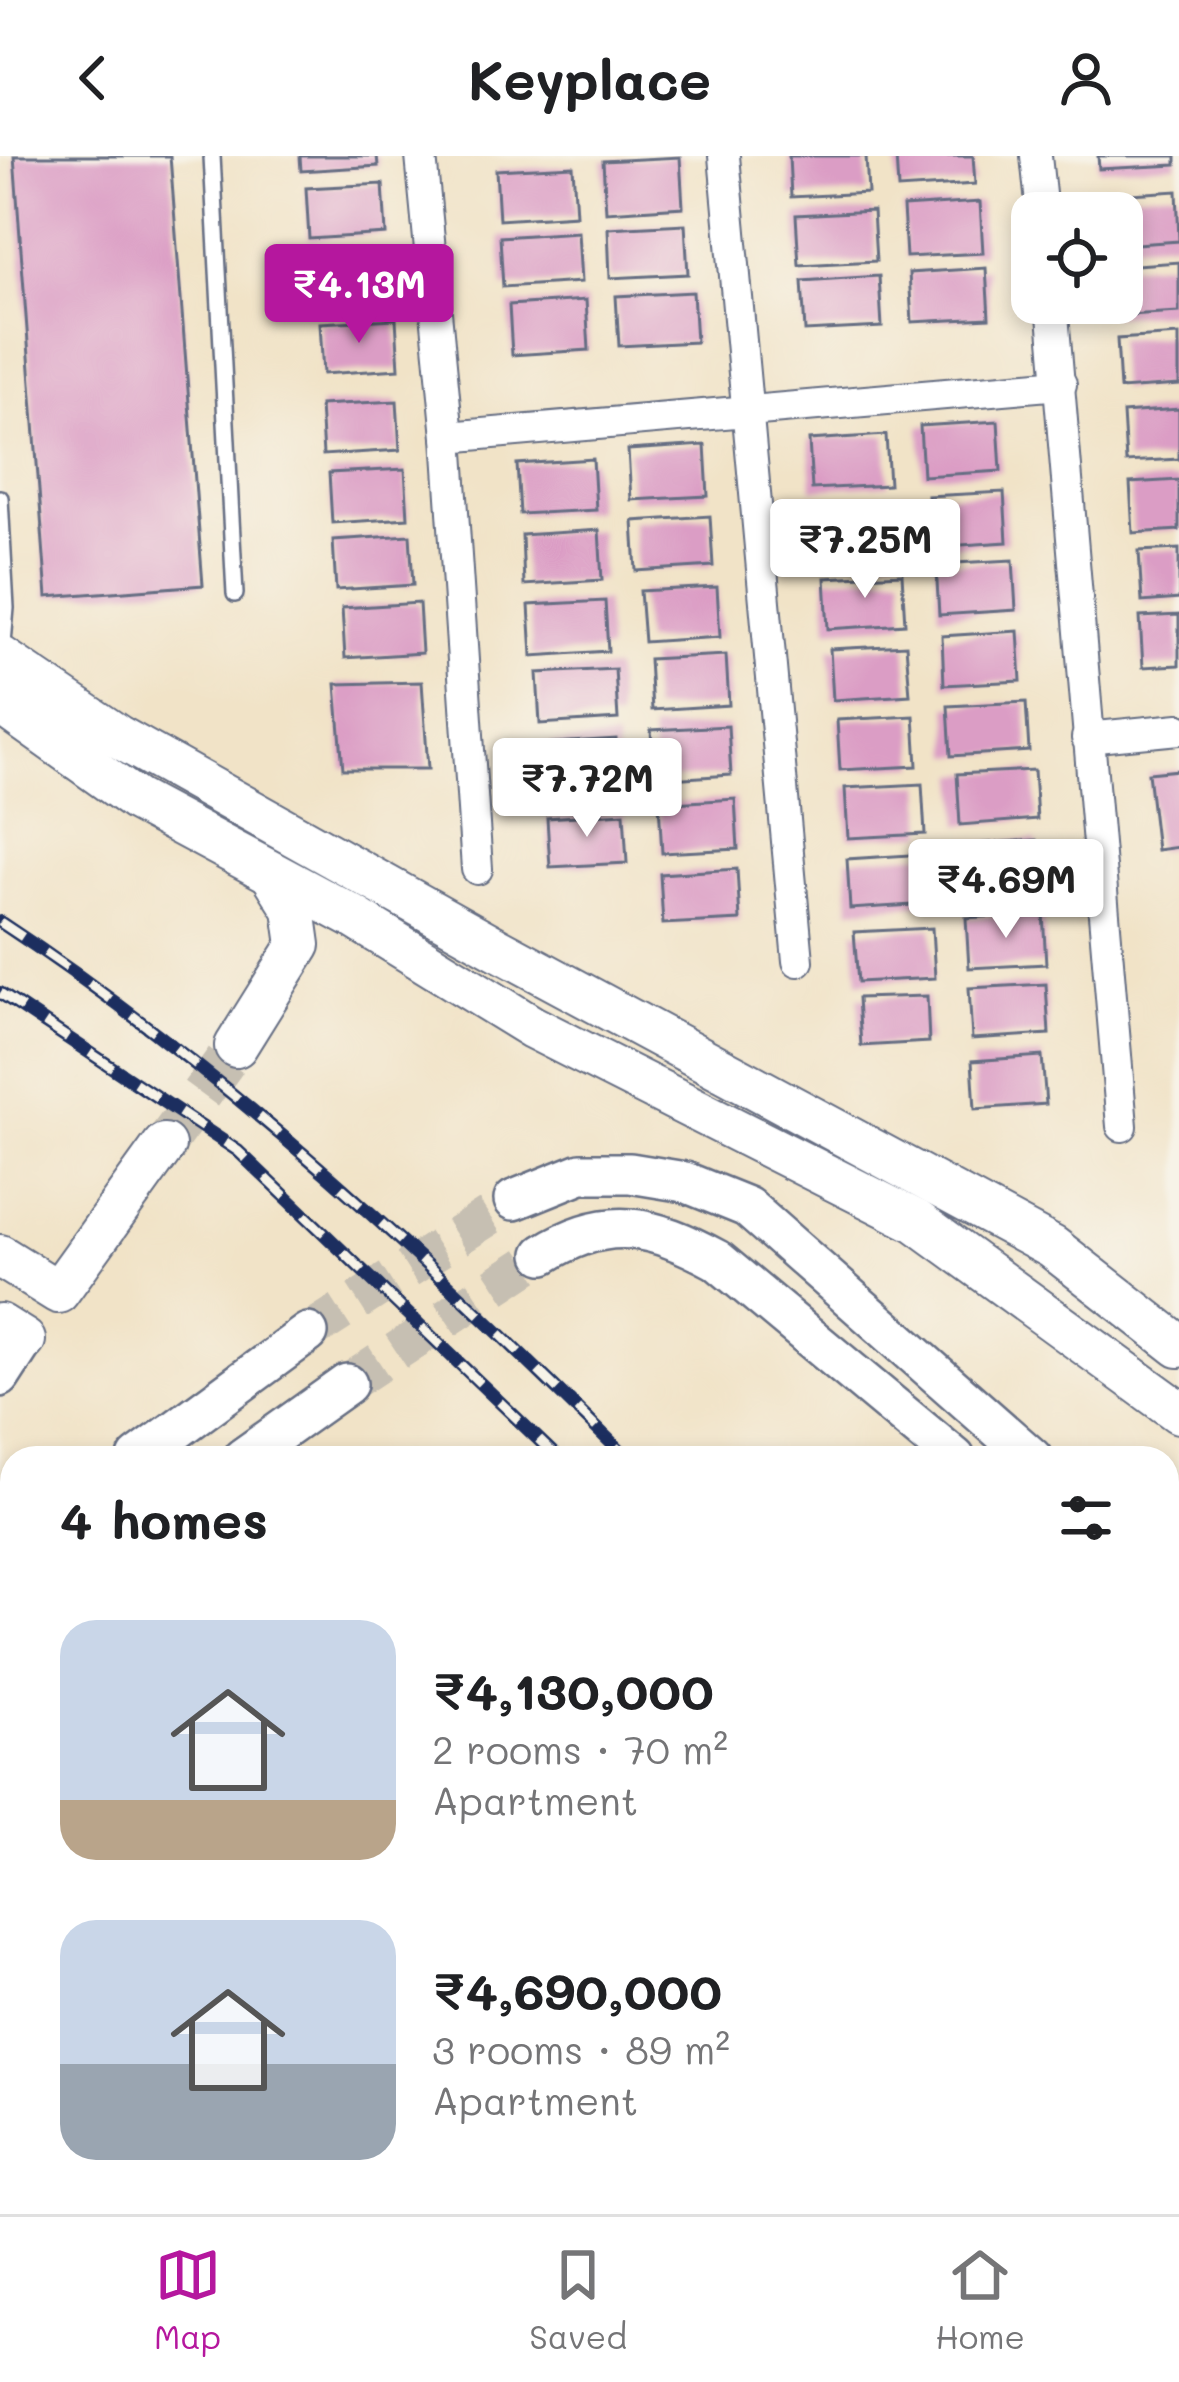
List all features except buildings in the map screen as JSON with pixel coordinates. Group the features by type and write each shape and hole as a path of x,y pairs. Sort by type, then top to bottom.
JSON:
{"main road":[{"path":"1,657 137,748 498,949 1052,1246 1179,1346"},
{"path":"0,704 136,800 352,916 532,1027 916,1221 1179,1412"},
{"path":"236,1046 299,945 293,909 272,874"},
{"path":"0,1256 58,1292 164,1145"}],"street":[{"path":"421,156 448,437 477,868"},
{"path":"724,156 798,961"},
{"path":"1036,156 1040,192"},
{"path":"1054,324 1122,1126"},
{"path":"448,437 749,415 1061,384"},
{"path":"1087,738 1179,728"},
{"path":"514,1200 581,1174 630,1173 685,1182 747,1208 1018,1446"},
{"path":"544,1254 582,1230 624,1228 672,1236 717,1260 941,1446"},
{"path":"0,1377 12,1332"},
{"path":"153,1446 308,1333"},
{"path":"260,1446 347,1384"}],"lane":[{"path":"212,156 236,594"},
{"path":"0,498 6,608 1,657"}],"tunnel":[{"path":"164,1145 236,1046"},
{"path":"308,1333 514,1200"},
{"path":"347,1384 544,1254"}],"railway":[{"path":"0,922 168,1043 327,1174 615,1446"},
{"path":"0,993 238,1151 545,1446"}]}
